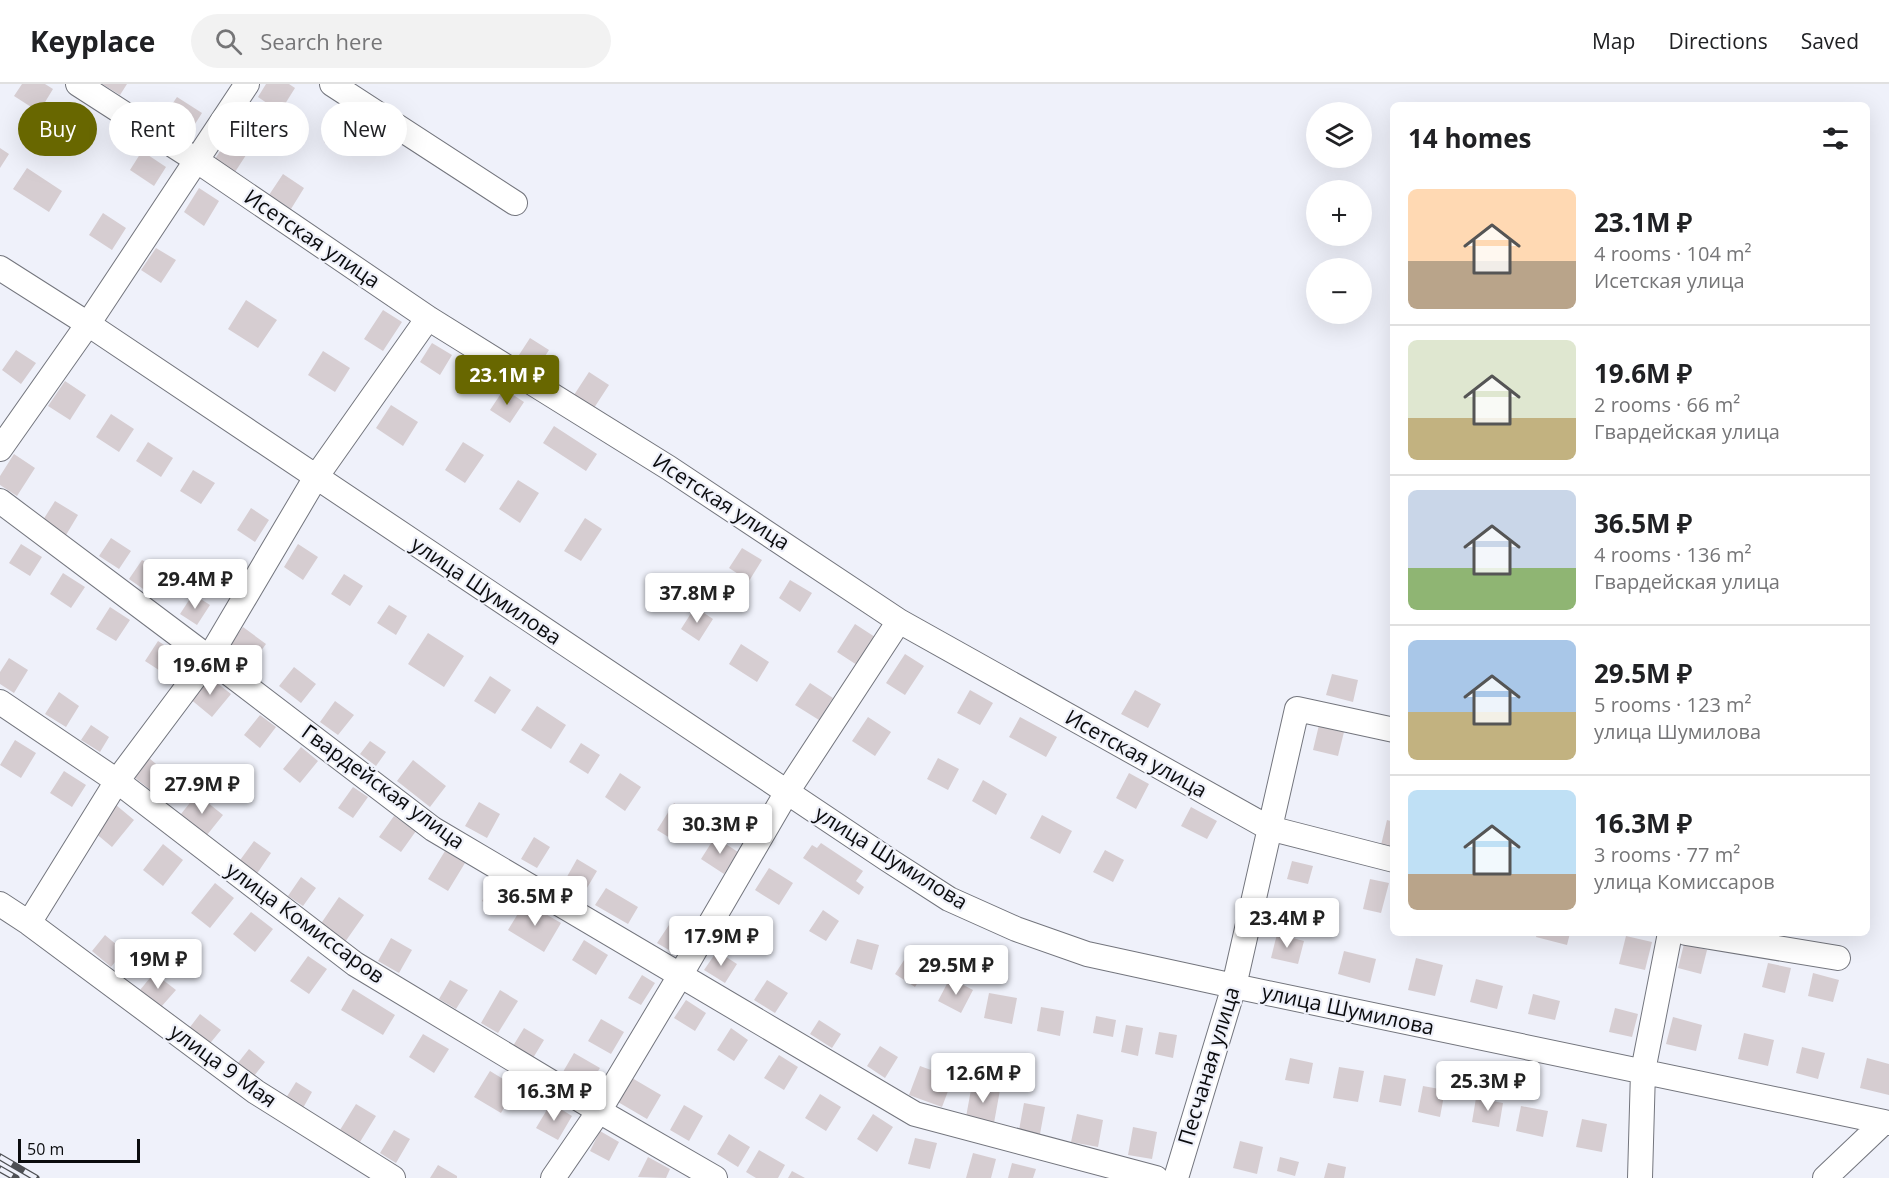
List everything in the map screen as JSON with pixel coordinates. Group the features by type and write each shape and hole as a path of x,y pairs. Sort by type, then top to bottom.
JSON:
{"street":[{"name":"Исетская улица","path":"78,84 196,160 428,318 669,468 899,621 1269,828 1390,859"},
{"path":"0,449 88,324 247,84"},
{"path":"332,84 515,202"},
{"name":"улица Шумилова","path":"0,268 88,324 949,899 1016,929 1087,954 1886,1123"},
{"path":"29,923 117,781 209,658 316,477 428,318"},
{"name":"Гвардейская улица","path":"0,501 433,829 915,1114 1156,1178"},
{"path":"553,1178 598,1111 681,974 786,792 899,621"},
{"name":"улица Комиссаров","path":"0,702 117,781 355,964 598,1111 715,1178"},
{"name":"Песчаная улица","path":"1176,1178 1234,986 1297,709 1390,729"},
{"name":"улица 9 Мая","path":"0,904 29,923 256,1092 393,1178"},
{"path":"1640,1178 1643,1071 1669,936"},
{"path":"1704,936 1838,958"},
{"name":"улица Шумилова","path":"1825,1178 1886,1123"}],"building":[{"path":"22,84 45,84 53,89 45,102 23,102 14,96"},
{"path":"102,84 127,84 120,95"},
{"path":"266,84 289,84 295,88 286,102 265,102 258,97"},
{"path":"177,97 185,102 174,102"},
{"path":"196,109 202,113 196,122"},
{"path":"0,148 9,154 0,168"},
{"path":"139,156 150,156 166,167 154,186 130,170"},
{"path":"217,156 245,156 235,172 215,159"},
{"path":"27,168 62,191 49,212 13,189"},
{"path":"283,174 304,188 291,209 269,195"},
{"path":"199,188 219,201 204,226 184,212"},
{"path":"103,213 126,228 112,250 89,235"},
{"path":"156,248 176,260 161,283 141,270"},
{"path":"246,300 277,320 258,348 228,329"},
{"path":"383,310 402,322 383,351 364,339"},
{"path":"530,338 549,350 536,370 517,358"},
{"path":"432,343 452,355 440,375 420,362"},
{"path":"16,350 36,363 21,384 2,370"},
{"path":"323,351 350,368 335,392 308,375"},
{"path":"589,372 609,385 594,408 574,395"},
{"path":"65,381 86,395 70,420 48,406"},
{"path":"504,389 524,402 510,423 490,410"},
{"path":"391,405 418,422 403,446 376,428"},
{"path":"111,414 134,429 119,452 96,437"},
{"path":"554,426 597,454 586,471 543,443"},
{"path":"148,442 173,458 161,477 136,461"},
{"path":"463,442 484,455 465,483 445,470"},
{"path":"14,454 35,468 17,496 0,485 0,476"},
{"path":"193,470 215,483 201,504 180,491"},
{"path":"518,480 539,493 520,523 499,509"},
{"path":"55,501 78,515 66,535 43,520"},
{"path":"251,508 269,520 255,542 237,530"},
{"path":"585,518 602,529 581,561 564,551"},
{"path":"111,538 131,551 119,569 99,556"},
{"path":"21,544 42,557 30,576 9,563"},
{"path":"298,544 318,557 303,580 284,567"},
{"path":"742,548 762,560 749,581 729,568"},
{"path":"142,560 159,570 146,591 129,579"},
{"path":"63,573 85,587 71,608 50,594"},
{"path":"344,574 363,586 350,606 331,594"},
{"path":"790,580 812,593 800,612 779,598"},
{"path":"193,594 210,605 197,625 180,614"},
{"path":"389,605 407,616 396,635 377,623"},
{"path":"110,607 130,620 116,641 96,629"},
{"path":"695,607 713,619 699,641 681,629"},
{"path":"855,624 875,637 857,665 837,652"},
{"path":"243,627 266,644 250,666 227,649"},
{"path":"428,633 464,656 444,687 408,664"},
{"path":"158,641 178,654 165,674 145,661"},
{"path":"741,644 769,662 757,682 729,664"},
{"path":"905,654 924,666 905,695 886,683"},
{"path":"9,658 28,670 14,693 0,684 0,672"},
{"path":"294,667 316,684 301,703 279,686"},
{"path":"1332,674 1358,680 1353,702 1326,695"},
{"path":"207,675 231,694 212,717 189,698"},
{"path":"490,676 511,690 495,714 474,701"},
{"path":"810,683 833,698 819,720 795,705"},
{"path":"970,690 993,703 980,725 957,713"},
{"path":"1135,690 1161,704 1148,728 1121,714"},
{"path":"59,692 79,706 66,727 45,714"},
{"path":"335,701 354,715 338,735 320,722"},
{"path":"537,706 566,725 551,749 521,730"},
{"path":"260,715 276,727 260,748 244,735"},
{"path":"868,717 891,732 875,756 852,741"},
{"path":"1020,717 1057,737 1046,757 1009,737"},
{"path":"91,725 109,737 100,752 81,740"},
{"path":"1319,725 1344,732 1338,756 1313,750"},
{"path":"15,740 36,753 21,778 0,765"},
{"path":"370,741 386,752 376,766 360,754"},
{"path":"581,743 600,755 588,774 569,762"},
{"path":"301,747 318,761 300,783 283,769"},
{"path":"149,758 168,774 153,792 134,777"},
{"path":"938,758 959,769 948,790 927,779"},
{"path":"413,760 446,786 430,807 397,781"},
{"path":"64,771 86,785 72,807 50,793"},
{"path":"620,773 641,787 625,811 605,797"},
{"path":"1129,773 1149,784 1136,809 1116,798"},
{"path":"983,780 1007,794 996,815 972,801"},
{"path":"353,787 368,797 353,818 338,808"},
{"path":"197,794 223,815 207,835 181,814"},
{"path":"479,802 500,814 487,838 465,826"},
{"path":"674,803 691,814 675,841 657,830"},
{"path":"116,805 134,820 112,847 94,832"},
{"path":"1191,807 1217,821 1207,839 1181,826"},
{"path":"1042,815 1072,831 1060,854 1030,838"},
{"path":"394,816 416,831 401,852 379,837"},
{"path":"1387,820 1390,821 1390,847 1381,845"},
{"path":"534,837 550,847 537,868 521,859"},
{"path":"715,837 738,852 724,874 701,859"},
{"path":"254,841 271,853 256,875 238,863"},
{"path":"821,843 863,871 856,881 864,887 859,895 803,858 812,845 817,848"},
{"path":"163,844 183,860 163,886 143,870"},
{"path":"1105,850 1124,860 1113,882 1093,872"},
{"path":"445,851 465,863 448,891 428,879"},
{"path":"577,859 597,871 584,893 564,882"},
{"path":"1292,861 1313,866 1308,884 1287,879"},
{"path":"769,868 793,883 779,905 755,890"},
{"path":"301,877 316,888 303,906 288,896"},
{"path":"1370,879 1389,883 1381,913 1363,909"},
{"path":"493,882 513,893 501,913 482,901"},
{"path":"215,883 234,898 210,928 191,913"},
{"path":"606,888 638,907 628,924 595,905"},
{"path":"339,897 364,915 345,942 320,925"},
{"path":"525,902 561,923 544,952 508,930"},
{"path":"823,910 839,921 826,941 809,931"},
{"path":"251,912 273,929 255,952 233,934"},
{"path":"673,919 689,929 674,953 657,943"},
{"path":"1277,934 1304,941 1298,964 1271,958"},
{"path":"105,935 124,951 111,967 92,951"},
{"path":"1536,936 1569,936 1567,945"},
{"path":"1626,936 1652,942 1645,970 1619,964"},
{"path":"391,938 412,950 399,973 378,961"},
{"path":"857,939 879,945 872,970 850,963"},
{"path":"584,940 608,955 596,975 572,960"},
{"path":"1684,944 1707,950 1701,974 1678,968"},
{"path":"717,951 737,964 725,983 704,970"},
{"path":"1344,951 1376,959 1370,983 1338,974"},
{"path":"908,954 928,966 915,987 895,974"},
{"path":"308,956 327,969 309,994 290,981"},
{"path":"1416,958 1443,965 1435,996 1408,990"},
{"path":"1768,963 1791,968 1785,993 1762,987"},
{"path":"154,973 176,990 161,1007 140,990"},
{"path":"1813,973 1839,980 1833,1002 1808,996"},
{"path":"642,975 655,983 641,1005 628,998"},
{"path":"950,978 973,990 961,1013 938,1001"},
{"path":"1476,979 1503,986 1497,1009 1470,1002"},
{"path":"450,980 468,990 456,1009 439,999"},
{"path":"767,980 788,993 775,1013 754,1000"},
{"path":"353,989 395,1015 383,1035 341,1010"},
{"path":"500,990 518,1001 498,1033 481,1023"},
{"path":"989,993 1017,998 1012,1024 984,1018"},
{"path":"1533,994 1560,1001 1555,1020 1528,1014"},
{"path":"686,1000 706,1013 695,1031 674,1018"},
{"path":"1041,1007 1064,1011 1060,1036 1037,1031"},
{"path":"1615,1008 1638,1014 1632,1037 1609,1032"},
{"path":"200,1014 221,1030 207,1047 187,1031"},
{"path":"1096,1016 1116,1020 1113,1037 1093,1033"},
{"path":"1673,1017 1702,1025 1696,1051 1666,1044"},
{"path":"601,1019 624,1032 611,1054 588,1041"},
{"path":"819,1020 841,1034 832,1048 810,1034"},
{"path":"1126,1025 1143,1028 1138,1056 1121,1052"},
{"path":"524,1028 544,1040 533,1058 513,1046"},
{"path":"731,1028 748,1040 734,1061 717,1050"},
{"path":"1159,1032 1177,1035 1173,1058 1155,1054"},
{"path":"1744,1033 1774,1040 1768,1066 1738,1059"},
{"path":"423,1034 449,1049 434,1073 409,1057"},
{"path":"880,1046 898,1057 885,1078 867,1066"},
{"path":"1802,1047 1825,1053 1818,1079 1796,1073"},
{"path":"249,1049 265,1062 250,1081 234,1068"},
{"path":"574,1053 600,1068 585,1092 560,1077"},
{"path":"779,1055 798,1067 784,1090 764,1078"},
{"path":"1290,1058 1313,1063 1309,1084 1285,1080"},
{"path":"1867,1058 1889,1064 1889,1095 1860,1088"},
{"path":"920,1066 953,1078 942,1107 909,1095"},
{"path":"1339,1067 1364,1071 1358,1102 1333,1098"},
{"path":"490,1071 516,1087 501,1113 474,1097"},
{"path":"1384,1075 1406,1079 1401,1106 1379,1102"},
{"path":"632,1078 661,1095 647,1119 618,1102"},
{"path":"296,1082 312,1092 303,1108 286,1098"},
{"path":"972,1084 1000,1090 994,1123 966,1117"},
{"path":"1423,1086 1445,1090 1440,1117 1418,1112"},
{"path":"820,1094 841,1107 826,1131 805,1118"},
{"path":"1476,1098 1503,1103 1499,1127 1472,1122"},
{"path":"551,1103 572,1116 558,1140 536,1128"},
{"path":"1024,1103 1045,1107 1040,1134 1019,1130"},
{"path":"356,1104 376,1116 360,1142 340,1130"},
{"path":"684,1105 703,1116 689,1141 670,1130"},
{"path":"1521,1106 1548,1111 1543,1137 1516,1131"},
{"path":"873,1114 893,1127 877,1152 857,1139"},
{"path":"1077,1114 1103,1120 1098,1147 1071,1142"},
{"path":"1582,1119 1607,1124 1602,1152 1576,1147"},
{"path":"1133,1127 1157,1132 1152,1159 1128,1155"},
{"path":"394,1130 410,1139 396,1163 380,1153"},
{"path":"600,1131 619,1142 609,1161 590,1151"},
{"path":"729,1134 750,1147 738,1167 717,1154"},
{"path":"915,1138 937,1143 930,1169 908,1164"},
{"path":"1240,1141 1263,1147 1257,1174 1233,1168"},
{"path":"759,1150 785,1165 778,1178 756,1178 746,1172"},
{"path":"973,1153 996,1159 991,1178 966,1178"},
{"path":"648,1157 670,1169 666,1178 638,1177"},
{"path":"1280,1157 1299,1162 1295,1176 1277,1171"},
{"path":"1012,1163 1036,1169 1033,1178 1008,1178"},
{"path":"1328,1163 1346,1167 1344,1178 1324,1178"},
{"path":"438,1165 457,1176 457,1178 430,1178"},
{"path":"792,1171 805,1178 788,1178"}],"railway":[{"path":"0,1157 36,1178"},
{"path":"0,1169 16,1178"}]}
